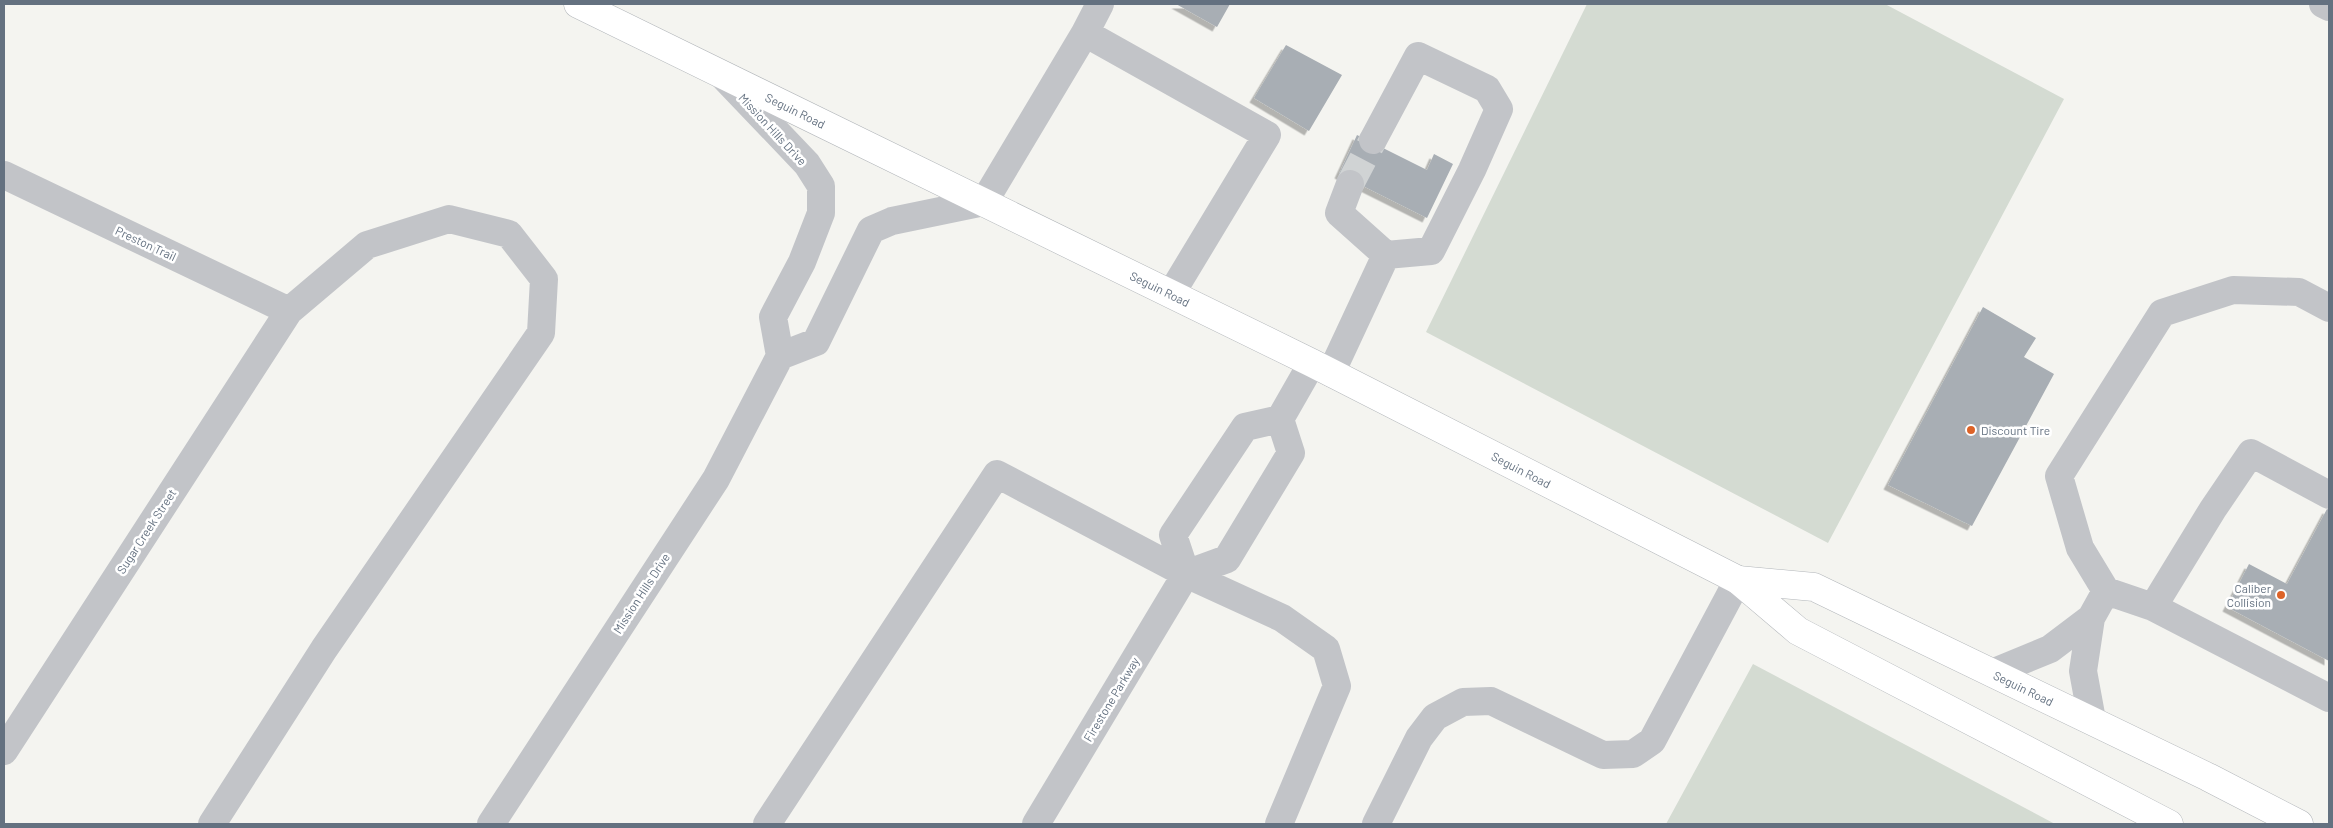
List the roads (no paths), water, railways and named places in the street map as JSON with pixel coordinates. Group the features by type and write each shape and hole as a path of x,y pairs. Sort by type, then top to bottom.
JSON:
{"main road":[{"name":"Seguin Road","path":"578,4 1321,368 1738,580 1798,631 2169,824"},
{"name":"Seguin Road","path":"1738,580 1814,587 2092,720 2299,824"}],"street":[{"path":"780,356 816,342 871,230 892,221 984,202 1086,33 1100,4"},
{"path":"2323,4 2329,7"},
{"path":"1086,33 1267,135 1171,294"},
{"path":"1350,184 1339,213 1386,255 1430,251 1472,170 1499,109 1487,89 1418,56 1373,140"},
{"name":"Mission Hills Drive","path":"490,824 716,479 780,356 773,317 802,262 821,213 821,186 807,164 721,74"},
{"name":"Preston Trail","path":"4,175 289,311"},
{"name":"Sugar Creek Street","path":"4,751 289,311 367,245 449,219 509,234 544,279 541,333 324,649 212,824"},
{"path":"1186,574 1173,535 1244,427 1280,419 1321,368 1386,255"},
{"path":"2329,308 2298,292 2233,290 2162,313 2059,476 2080,548 2106,591 2153,607 2329,698"},
{"path":"1186,574 1227,559 1291,454 1280,419"},
{"path":"2153,607 2213,509 2251,453 2329,495"},
{"path":"767,824 997,474 1186,574 1282,618 1326,649 1337,686 1279,824"},
{"name":"Firestone Parkway","path":"1036,824 1186,574"},
{"path":"1376,824 1419,738 1435,716 1463,702 1491,701 1603,755 1634,754 1652,741 1738,580"},
{"path":"2092,720 2083,671 2091,618 2106,591"},
{"path":"1992,673 2050,649 2091,618"}],"tunnel":[{"path":"1350,184 1373,140"}],"place":[{"name":"Discount Tire","path":"1971,430"},
{"name":"Caliber Collision","path":"2281,595"}]}
